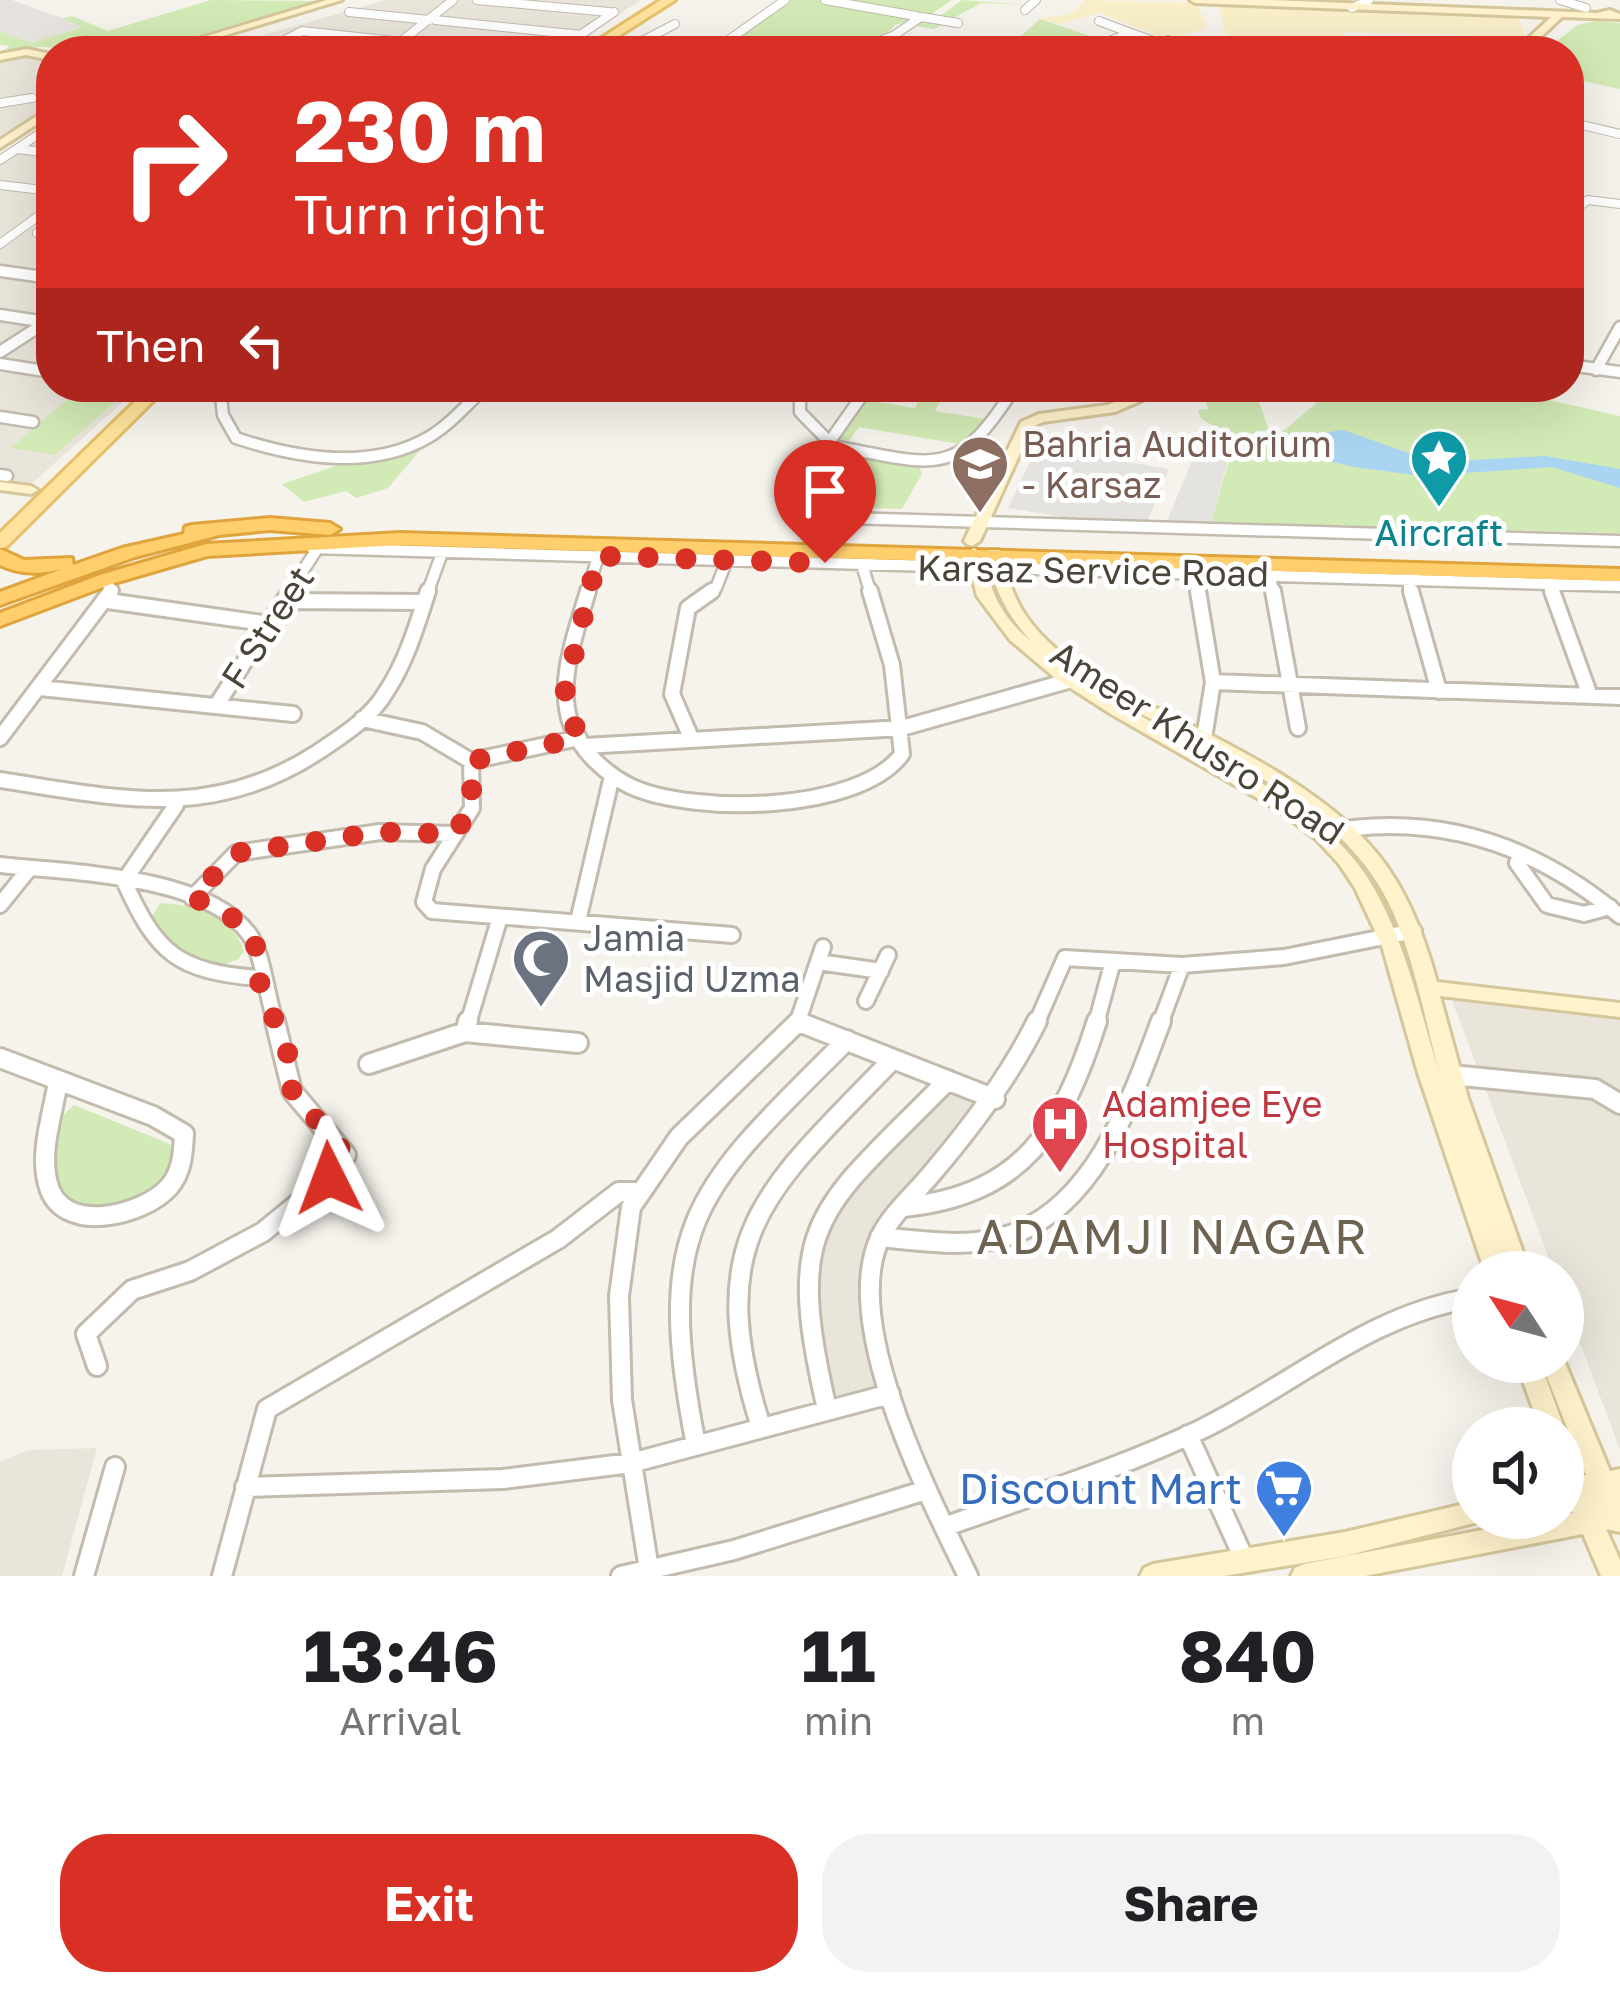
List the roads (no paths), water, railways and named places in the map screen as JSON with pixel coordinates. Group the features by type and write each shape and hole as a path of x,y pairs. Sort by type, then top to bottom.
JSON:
{"highway":[{"path":"0,589 234,525 346,531"},
{"path":"0,603 124,553 201,536 267,530 981,550 1620,575"},
{"path":"1,541 15,565 35,568 263,536 1620,561"},
{"path":"0,620 107,590 206,550 400,539"}],"main road":[{"path":"591,36 617,13 650,0"},
{"path":"645,19 629,18 650,0"},
{"path":"612,36 669,0"},
{"path":"604,28 620,28 607,36"},
{"path":"1,541 31,490 128,402"},
{"path":"1,541 144,402"}],"street":[{"path":"412,36 457,0"},
{"path":"477,0 617,13"},
{"path":"503,0 617,13"},
{"path":"735,36 785,0"},
{"path":"825,0 958,23"},
{"path":"1025,10 1036,0"},
{"path":"1195,0 1612,15"},
{"path":"1352,8 1369,0"},
{"path":"1560,0 1612,15"},
{"path":"224,36 336,3"},
{"path":"216,36 336,3 432,20 582,35 617,13"},
{"path":"1536,36 1560,14"},
{"path":"893,36 921,17"},
{"path":"1099,21 1141,36"},
{"path":"653,36 675,25"},
{"path":"293,36 302,31 332,36"},
{"path":"1122,36 1131,32"},
{"path":"0,56 36,53"},
{"path":"0,103 32,98"},
{"path":"1584,126 1620,134"},
{"path":"3,148 36,127"},
{"path":"3,148 36,151"},
{"path":"0,185 36,189"},
{"path":"1584,203 1620,204"},
{"path":"0,246 36,219"},
{"path":"0,246 36,221"},
{"path":"0,225 23,227"},
{"path":"0,271 36,276"},
{"path":"0,315 36,319"},
{"path":"1596,370 1620,327"},
{"path":"0,352 36,330"},
{"path":"0,364 36,370"},
{"path":"1584,367 1620,373"},
{"path":"222,402 223,416 236,438 283,452 340,456 376,455 425,440 469,402"},
{"path":"797,402 806,421 834,444 939,461 962,457 986,438 1007,402"},
{"path":"834,444 858,402"},
{"path":"981,550 1022,429 1033,420 1128,402"},
{"path":"0,417 33,422"},
{"path":"806,421 842,425"},
{"name":"Karsaz Service Road","path":"834,444 840,461 812,517 981,550 1195,573 1620,586"},
{"path":"2,479 31,490"},
{"name":"Karsaz Service Road","path":"206,550 862,565 981,550 1620,541"},
{"name":"F Street","path":"216,706 317,549"},
{"name":"Ameer Khusro Road","path":"981,550 995,619 1079,679 1197,744 1368,854 1414,931 1450,1076 1511,1251"},
{"path":"0,779 176,805 214,801 263,784 311,758 362,719 387,692 442,553"},
{"path":"598,556 564,696 582,742 612,776 639,790 787,800 884,776 902,754 892,665 862,565"},
{"path":"692,740 672,694 680,648 688,608 716,587 727,560"},
{"path":"1195,573 1213,682 1197,744"},
{"path":"1270,575 1298,728"},
{"path":"1407,578 1438,691"},
{"path":"1549,584 1590,696"},
{"path":"0,738 107,590 270,624"},
{"path":"284,601 423,602"},
{"path":"362,719 422,732 471,761 582,742 902,728 1079,679"},
{"path":"1213,682 1620,697"},
{"path":"40,688 293,714"},
{"path":"471,761 472,808 433,869 424,902 432,911 732,934"},
{"path":"578,921 612,776"},
{"path":"124,881 176,805"},
{"path":"1331,830 1405,822 1454,830 1521,855 1615,911"},
{"name":"Ameer Khusro Road","path":"1331,830 1390,934 1490,1251"},
{"path":"192,898 236,853 380,832 454,834"},
{"path":"1521,855 1516,863 1547,905 1584,914 1615,911"},
{"path":"0,865 124,881 192,898 217,906 248,930 260,956 258,978 292,1064 292,1091 346,1155 329,1178 262,1232 190,1271 132,1289 86,1334 97,1366"},
{"path":"0,905 29,869"},
{"path":"124,881 147,934 165,955 204,975 258,978"},
{"path":"465,1032 500,917"},
{"path":"968,1576 926,1490 890,1394 875,1324 872,1262 880,1237 995,1099 1040,1026 1064,958 1182,965 1284,957 1414,931"},
{"path":"649,1574 622,1400 619,1295 631,1207 679,1137 799,1022 820,954 885,963 866,1001"},
{"path":"904,1207 942,1209 986,1194 1023,1161 1089,1058 1113,961"},
{"path":"880,1237 954,1244 1014,1236 1067,1199 1115,1130 1146,1071 1182,965"},
{"path":"1404,988 1620,1010"},
{"path":"799,1022 995,1099"},
{"path":"369,1064 465,1032 578,1043"},
{"path":"696,1445 683,1385 689,1228 712,1180 847,1040"},
{"path":"0,1058 153,1116 184,1134 188,1159 176,1186 128,1211 88,1216 64,1210 51,1197 46,1179 58,1081"},
{"path":"760,1427 746,1386 741,1324 746,1232 798,1159 893,1059"},
{"path":"1450,1076 1595,1089 1620,1104"},
{"path":"827,1409 807,1317 810,1245 832,1204 948,1080"},
{"path":"222,1576 267,1409 539,1250 619,1192 641,1192"},
{"path":"944,1527 1188,1435 1398,1316 1419,1306 1452,1301"},
{"path":"1559,1383 1589,1485 1611,1519 1614,1576"},
{"path":"245,1487 503,1479 632,1462 890,1394"},
{"path":"1188,1435 1245,1561"},
{"path":"84,1576 115,1467"},
{"path":"621,1576 649,1574 926,1490"},
{"path":"1153,1576 1345,1544 1452,1518"},
{"path":"1304,1576 1611,1519"}],"water":[{"path":"1343,430 1434,462 1545,456 1620,469 1620,488 1552,467 1421,476 1354,467 1317,458 1306,445 1316,434"}],"place":[{"name":"Aircraft","path":"1439,509"},
{"name":"Bahria Auditorium - Karsaz","path":"980,515"},
{"name":"Jamia Masjid Uzma","path":"541,1009"},
{"name":"Adamjee Eye Hospital","path":"1060,1175"},
{"name":"Discount Mart","path":"1284,1539"}],"district":[{"name":"ADAMJI NAGAR","path":"1173,1236"}]}
